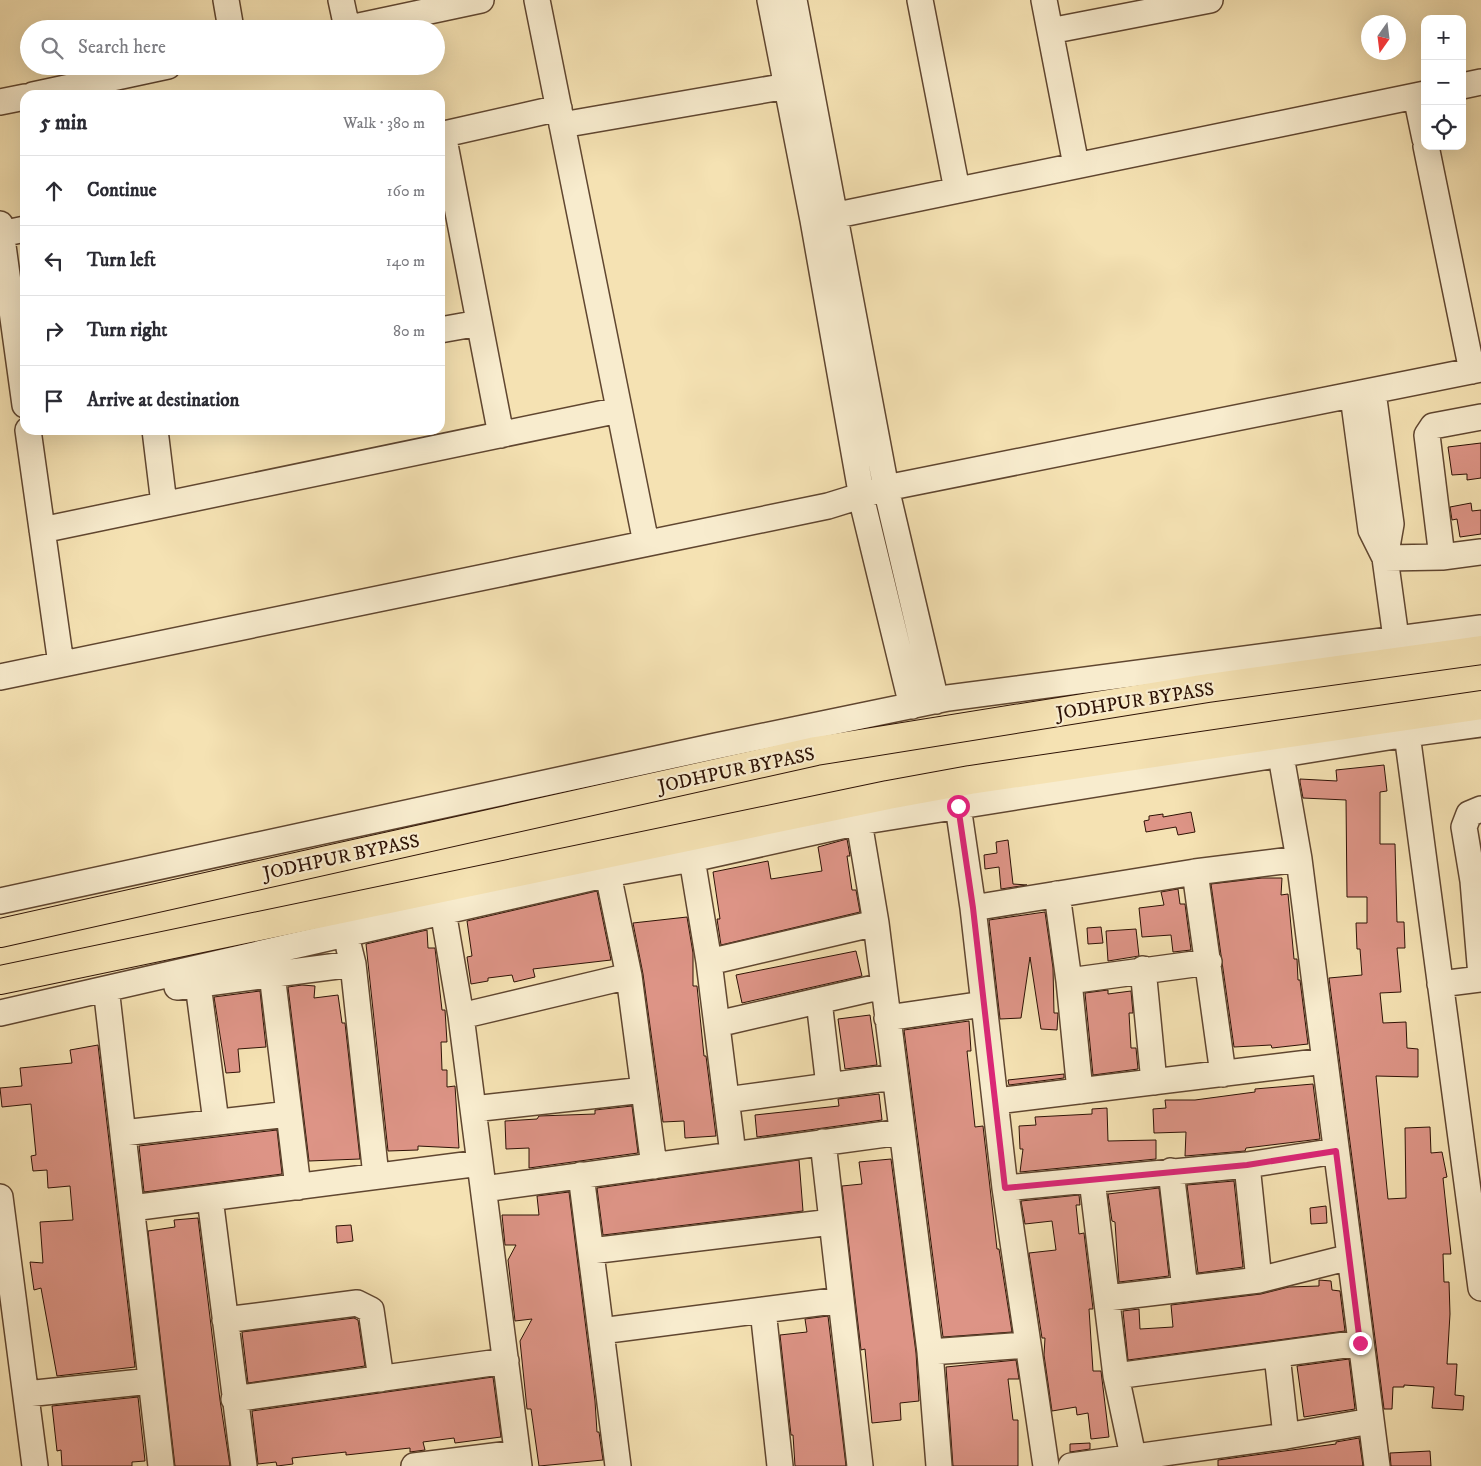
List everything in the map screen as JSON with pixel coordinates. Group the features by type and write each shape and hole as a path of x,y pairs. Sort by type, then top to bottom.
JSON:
{"highway":[{"name":"JODHPUR BYPASS","path":"0,933 816,751 1208,688 1481,650"},
{"path":"0,980 888,794 1219,742 1481,705"}],"street":[{"path":"226,0 229,20"},
{"path":"341,0 344,20"},
{"path":"388,20 481,0"},
{"path":"537,0 646,543"},
{"path":"770,0 787,86 823,218 936,700"},
{"path":"794,0 863,501 912,706"},
{"path":"920,0 957,190"},
{"path":"1044,0 1076,165"},
{"path":"1050,31 1169,4 1210,0"},
{"path":"56,90 126,75"},
{"path":"1466,85 1481,82"},
{"path":"445,135 787,86"},
{"path":"823,218 1420,95"},
{"path":"0,102 20,98"},
{"path":"445,150 501,435"},
{"path":"0,688 863,501 1364,400 1478,374 1427,150"},
{"path":"9,229 20,350"},
{"path":"445,329 479,323"},
{"path":"1364,400 1371,530 1385,558 1396,638"},
{"path":"42,530 619,410"},
{"path":"1442,557 1427,435 1433,426 1481,417"},
{"path":"29,435 61,664"},
{"path":"156,435 164,504"},
{"path":"0,676 828,506 863,501"},
{"path":"1385,558 1442,557 1481,552"},
{"path":"0,901 936,700 1481,628"},
{"path":"0,1013 608,874 692,859 859,822 1407,738 1481,724"},
{"path":"1407,738 1481,734"},
{"path":"1407,738 1440,984 1470,1130 1480,1273"},
{"path":"1281,756 1299,859 1377,1466"},
{"path":"958,806 973,908 997,1101 1005,1188 1046,1466"},
{"path":"1440,984 1481,978 1477,881 1464,827 1469,814 1481,808"},
{"path":"859,822 876,923 930,1352 939,1466"},
{"path":"692,859 709,962 733,1154"},
{"path":"973,908 1195,872 1299,859"},
{"path":"1195,872 1209,962 1223,1074"},
{"path":"608,874 629,976 654,1166"},
{"path":"1057,894 1069,981 1080,1091"},
{"path":"414,1466 518,1459 461,1016 443,911"},
{"path":"709,962 876,923"},
{"path":"345,933 353,964 376,1176"},
{"path":"1069,981 1143,969 1209,962"},
{"path":"0,1024 107,996 353,964"},
{"path":"1143,969 1154,1082"},
{"path":"272,974 298,1187"},
{"path":"461,1016 629,976"},
{"path":"198,984 216,1122"},
{"path":"717,1024 884,986"},
{"path":"107,996 161,1466"},
{"path":"819,1001 829,1086"},
{"path":"887,1018 984,1004"},
{"path":"997,1101 1325,1061"},
{"path":"726,1100 894,1077"},
{"path":"473,1109 644,1090"},
{"path":"123,1133 289,1114"},
{"path":"484,1189 901,1132"},
{"path":"823,1142 860,1466"},
{"path":"1005,1188 1247,1165 1336,1151"},
{"path":"132,1208 480,1163"},
{"path":"1247,1165 1259,1280"},
{"path":"1171,1171 1185,1288"},
{"path":"581,1175 618,1466"},
{"path":"1092,1180 1116,1376 1133,1456"},
{"path":"0,1197 35,1466"},
{"path":"210,1198 244,1466"},
{"path":"590,1251 832,1222"},
{"path":"1107,1298 1259,1280 1350,1257"},
{"path":"601,1331 841,1300"},
{"path":"225,1320 357,1303 367,1306 371,1310 381,1379"},
{"path":"0,1309 20,1466"},
{"path":"763,1310 780,1466"},
{"path":"1116,1376 1360,1343"},
{"path":"930,1352 1027,1345"},
{"path":"1277,1355 1286,1436"},
{"path":"234,1399 506,1361"},
{"path":"26,1394 151,1381"},
{"path":"1071,1466 1286,1436 1371,1421"}],"building":[{"path":"1481,443 1481,478 1467,480 1467,474 1452,475 1448,447"},
{"path":"1471,503 1472,511 1481,510 1481,534 1460,537 1457,519 1452,520 1450,507"},
{"path":"1384,765 1387,791 1380,792 1380,844 1395,844 1397,922 1404,922 1405,948 1397,948 1401,992 1380,993 1383,1023 1406,1022 1407,1048 1418,1049 1418,1077 1376,1076 1388,1199 1406,1198 1405,1128 1430,1127 1431,1153 1442,1152 1447,1177 1443,1178 1451,1254 1443,1254 1444,1282 1449,1282 1450,1314 1447,1364 1457,1364 1455,1395 1464,1396 1463,1410 1432,1408 1434,1387 1404,1385 1404,1387 1393,1387 1392,1409 1384,1409 1329,978 1362,975 1360,949 1357,949 1356,923 1367,923 1367,897 1347,897 1346,800 1303,798 1300,782 1300,779 1337,781 1336,770"},
{"path":"1191,812 1195,832 1178,835 1176,827 1146,832 1144,821 1149,820 1149,816 1163,814 1163,817"},
{"path":"847,839 850,856 847,856 852,890 856,890 860,912 721,945 717,919 720,919 713,872 768,861 771,879 822,871 818,847"},
{"path":"1008,840 1013,884 1027,885 1001,889 999,867 985,869 984,855 997,853 996,842"},
{"path":"1262,878 1282,878 1281,895 1288,894 1294,959 1297,959 1298,980 1300,980 1308,1044 1272,1048 1271,1045 1234,1047 1211,884"},
{"path":"1178,889 1180,904 1185,904 1191,950 1173,952 1171,935 1142,937 1139,908 1164,905 1161,892"},
{"path":"597,891 611,960 533,969 535,977 514,982 512,975 488,978 488,981 471,984 467,957 472,956 467,921"},
{"path":"1045,912 1053,968 1054,1013 1058,1013 1057,1030 1041,1029 1030,957 1021,1018 1000,1019 989,920"},
{"path":"687,917 693,953 693,986 697,986 704,1056 706,1056 716,1136 685,1138 684,1121 663,1122 643,974 633,923"},
{"path":"1101,927 1103,943 1088,944 1087,928"},
{"path":"1136,929 1139,956 1108,961 1106,931"},
{"path":"427,930 428,948 435,948 442,1010 445,1010 447,1042 441,1042 442,1070 447,1070 447,1087 455,1086 459,1148 418,1146 418,1150 388,1151 366,944"},
{"path":"856,951 862,976 742,1003 736,975"},
{"path":"315,986 314,998 338,995 342,1023 345,1023 360,1159 309,1161 288,987"},
{"path":"1108,990 1108,994 1131,991 1133,1013 1129,1013 1131,1048 1136,1048 1138,1069 1093,1075 1085,993"},
{"path":"260,991 266,1047 238,1049 240,1072 226,1073 214,997"},
{"path":"870,1015 877,1065 845,1069 838,1019"},
{"path":"969,1021 971,1051 967,1051 975,1127 983,1126 997,1249 999,1249 1012,1332 943,1337 904,1030"},
{"path":"98,1045 135,1367 57,1376 41,1288 34,1290 30,1262 43,1263 40,1222 73,1220 70,1186 48,1188 47,1170 33,1171 31,1156 36,1155 31,1104 2,1107 0,1088 22,1086 20,1068 72,1063 70,1050"},
{"path":"1064,1074 1064,1078 1009,1085 1008,1080"},
{"path":"1313,1084 1320,1139 1246,1148 1245,1151 1185,1156 1186,1132 1154,1133 1153,1109 1166,1108 1165,1100 1195,1100 1255,1092 1255,1089"},
{"path":"879,1094 882,1120 757,1137 755,1115 839,1106 838,1099"},
{"path":"632,1106 638,1153 529,1168 529,1148 506,1149 505,1121 537,1119 539,1116 595,1114 595,1110"},
{"path":"1107,1108 1108,1141 1156,1140 1156,1159 1020,1172 1023,1149 1020,1149 1019,1126 1036,1125 1035,1117 1092,1114 1092,1109"},
{"path":"277,1130 282,1174 144,1192 139,1146"},
{"path":"891,1159 916,1353 919,1401 900,1403 901,1420 872,1423 865,1349 861,1350 842,1186 862,1184 859,1162"},
{"path":"799,1160 803,1211 603,1235 597,1188"},
{"path":"1234,1181 1243,1267 1198,1273 1187,1185"},
{"path":"1159,1188 1169,1276 1119,1282 1115,1222 1112,1221 1108,1194"},
{"path":"569,1192 595,1401 597,1432 599,1432 603,1460 539,1466 531,1409 527,1409 520,1341 532,1319 515,1321 508,1260 516,1245 505,1245 502,1215 539,1215 537,1196"},
{"path":"1079,1195 1080,1205 1076,1205 1079,1234 1084,1233 1093,1309 1089,1309 1093,1371 1101,1371 1109,1437 1091,1439 1088,1413 1077,1415 1076,1407 1052,1411 1044,1355 1045,1338 1042,1338 1029,1253 1056,1250 1052,1221 1025,1224 1021,1201"},
{"path":"1326,1206 1327,1223 1311,1224 1310,1208"},
{"path":"198,1218 230,1466 175,1466 148,1231 175,1227 174,1220"},
{"path":"351,1225 353,1241 337,1243 336,1226"},
{"path":"1319,1280 1331,1281 1332,1290 1340,1291 1345,1331 1128,1360 1123,1311 1139,1309 1140,1329 1173,1327 1171,1305 1261,1294 1289,1287 1319,1286"},
{"path":"828,1316 846,1466 795,1466 793,1435 791,1435 780,1335 807,1332 805,1319"},
{"path":"354,1318 358,1320 365,1366 248,1383 242,1332"},
{"path":"1349,1359 1355,1409 1304,1417 1297,1366"},
{"path":"1016,1360 1019,1379 1008,1379 1013,1420 1018,1420 1018,1466 953,1466 946,1367"},
{"path":"493,1377 501,1437 455,1443 454,1438 423,1442 425,1450 410,1452 410,1448 346,1455 346,1452 292,1458 293,1464 277,1466 276,1462 258,1464 252,1411"},
{"path":"138,1397 145,1461 132,1462 132,1466 62,1466 61,1450 57,1451 52,1406"},
{"path":"1359,1438 1363,1466 1218,1466 1218,1460 1336,1444 1336,1442"},
{"path":"1090,1443 1090,1449 1070,1452 1070,1444"},
{"path":"1430,1451 1431,1466 1391,1466 1390,1453"}],"route":[{"path":"958,806 973,908 997,1101 1005,1188 1247,1165 1336,1151 1360,1343"}]}
